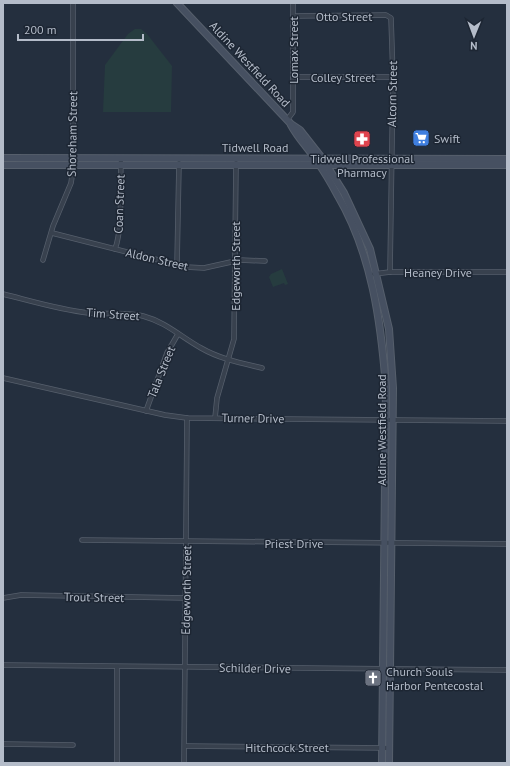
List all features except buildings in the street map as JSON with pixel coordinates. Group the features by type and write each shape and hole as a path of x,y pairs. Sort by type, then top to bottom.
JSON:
{"main road":[{"name":"Aldine Westfield Road","path":"177,3 289,122 300,130 322,158 322,165"},
{"name":"Aldine Westfield Road","path":"289,122 295,133 314,158 322,165 338,196 370,249 385,311 390,342 393,420 389,763"},
{"name":"Tidwell Road","path":"3,158 121,158 236,165 507,165"},
{"name":"Tidwell Road","path":"3,165 120,165 236,158 507,159"},
{"path":"445,165 446,158"},
{"name":"Aldine Westfield Road","path":"355,222 378,312 386,388 382,763"},
{"path":"384,483 392,483"},
{"path":"384,607 391,607"}],"street":[{"name":"Shoreham Street","path":"43,260 71,182 74,157 73,3"},
{"name":"Lomax Street","path":"289,122 293,112 293,3"},
{"name":"Otto Street","path":"293,16 386,15 391,18 392,21"},
{"name":"Alcorn Street","path":"390,272 393,77 392,21"},
{"name":"Colley Street","path":"293,77 393,77"},
{"name":"Coan Street","path":"115,249 117,243 121,158"},
{"name":"Edgeworth Street","path":"215,418 217,398 234,339 236,158"},
{"path":"177,265 179,162"},
{"name":"Aldon Street","path":"52,233 177,265 204,268 235,261 265,261"},
{"name":"Heaney Drive","path":"369,275 390,272 507,272"},
{"name":"Tim Street","path":"3,294 77,312 128,313 144,316 164,323 202,349 229,360 262,368"},
{"name":"Tala Street","path":"146,411 167,353 178,334"},
{"name":"Turner Drive","path":"3,378 146,411 187,418 507,421"},
{"name":"Edgeworth Street","path":"184,763 187,418"},
{"name":"Priest Drive","path":"82,540 507,544"},
{"name":"Trout Street","path":"3,598 21,595 186,598"},
{"name":"Schilder Drive","path":"3,665 507,670"},
{"path":"116,763 117,667"},
{"path":"3,744 73,745"},
{"name":"Hitchcock Street","path":"185,746 390,748"}],"green space":[{"path":"135,29 141,29 147,34 172,66 171,112 103,112 105,65 128,34"},
{"path":"282,269 288,284 285,285 284,283 273,287 269,277 271,274"}],"place":[{"name":"Swift","path":"421,138"},
{"name":"Tidwell Professional Pharmacy","path":"362,139"},
{"name":"Church Souls Harbor Pentecostal","path":"373,678"}]}
